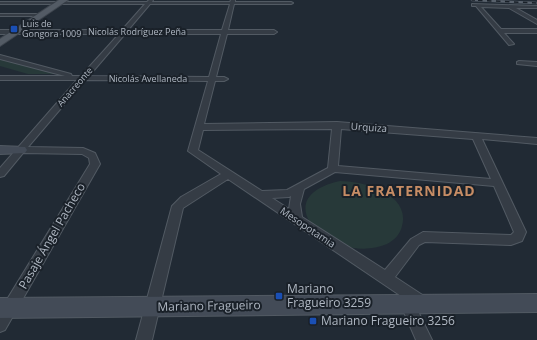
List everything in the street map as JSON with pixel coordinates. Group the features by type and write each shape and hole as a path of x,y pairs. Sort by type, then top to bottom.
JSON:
{"main road":[{"path":"0,43 62,1"},
{"path":"0,150 20,150"},
{"name":"Mariano Fragueiro","path":"4,313 152,307 415,303 537,303"}],"street":[{"path":"0,3 62,1 232,1 291,3"},
{"name":"Anacreonte","path":"0,174 150,1"},
{"path":"200,127 232,1"},
{"path":"512,44 475,5 537,7"},
{"path":"509,6 537,22"},
{"path":"0,15 41,15"},
{"path":"500,31 537,31"},
{"name":"Nicolás Rodríguez Peña","path":"0,32 274,32"},
{"path":"0,57 82,78"},
{"path":"519,63 537,64"},
{"name":"Nicolás Avellaneda","path":"0,78 224,79"},
{"path":"333,169 337,125"},
{"name":"Urquiza","path":"200,127 337,125 537,141"},
{"name":"Mesopotamia","path":"200,127 193,151 386,278 415,303"},
{"path":"386,278 415,242 423,237 511,240 518,238 520,232 476,136"},
{"name":"Pasaje Ángel Pacheco","path":"4,313 95,164 94,158 91,154 83,151 20,150"},
{"path":"261,195 289,193 299,189 333,169 497,183"},
{"path":"144,340 178,206 185,200 229,174"},
{"path":"297,219 293,208 299,189"},
{"path":"415,303 424,340"}],"shaded area":[{"path":"0,59 57,74 28,74 0,66"},
{"path":"340,181 372,187 392,198 399,205 403,215 402,226 398,235 394,239 387,244 366,249 346,246 328,239 314,228 306,214 307,201 317,190"}],"railway":[{"path":"475,0 472,0 537,3"}],"place":[{"name":"Luis de Gongora 1009","path":"14,29"},
{"name":"Mariano Fragueiro 3259","path":"279,296"},
{"name":"Mariano Fragueiro 3256","path":"313,321"}],"district":[{"name":"LA FRATERNIDAD","path":"409,191"}]}
